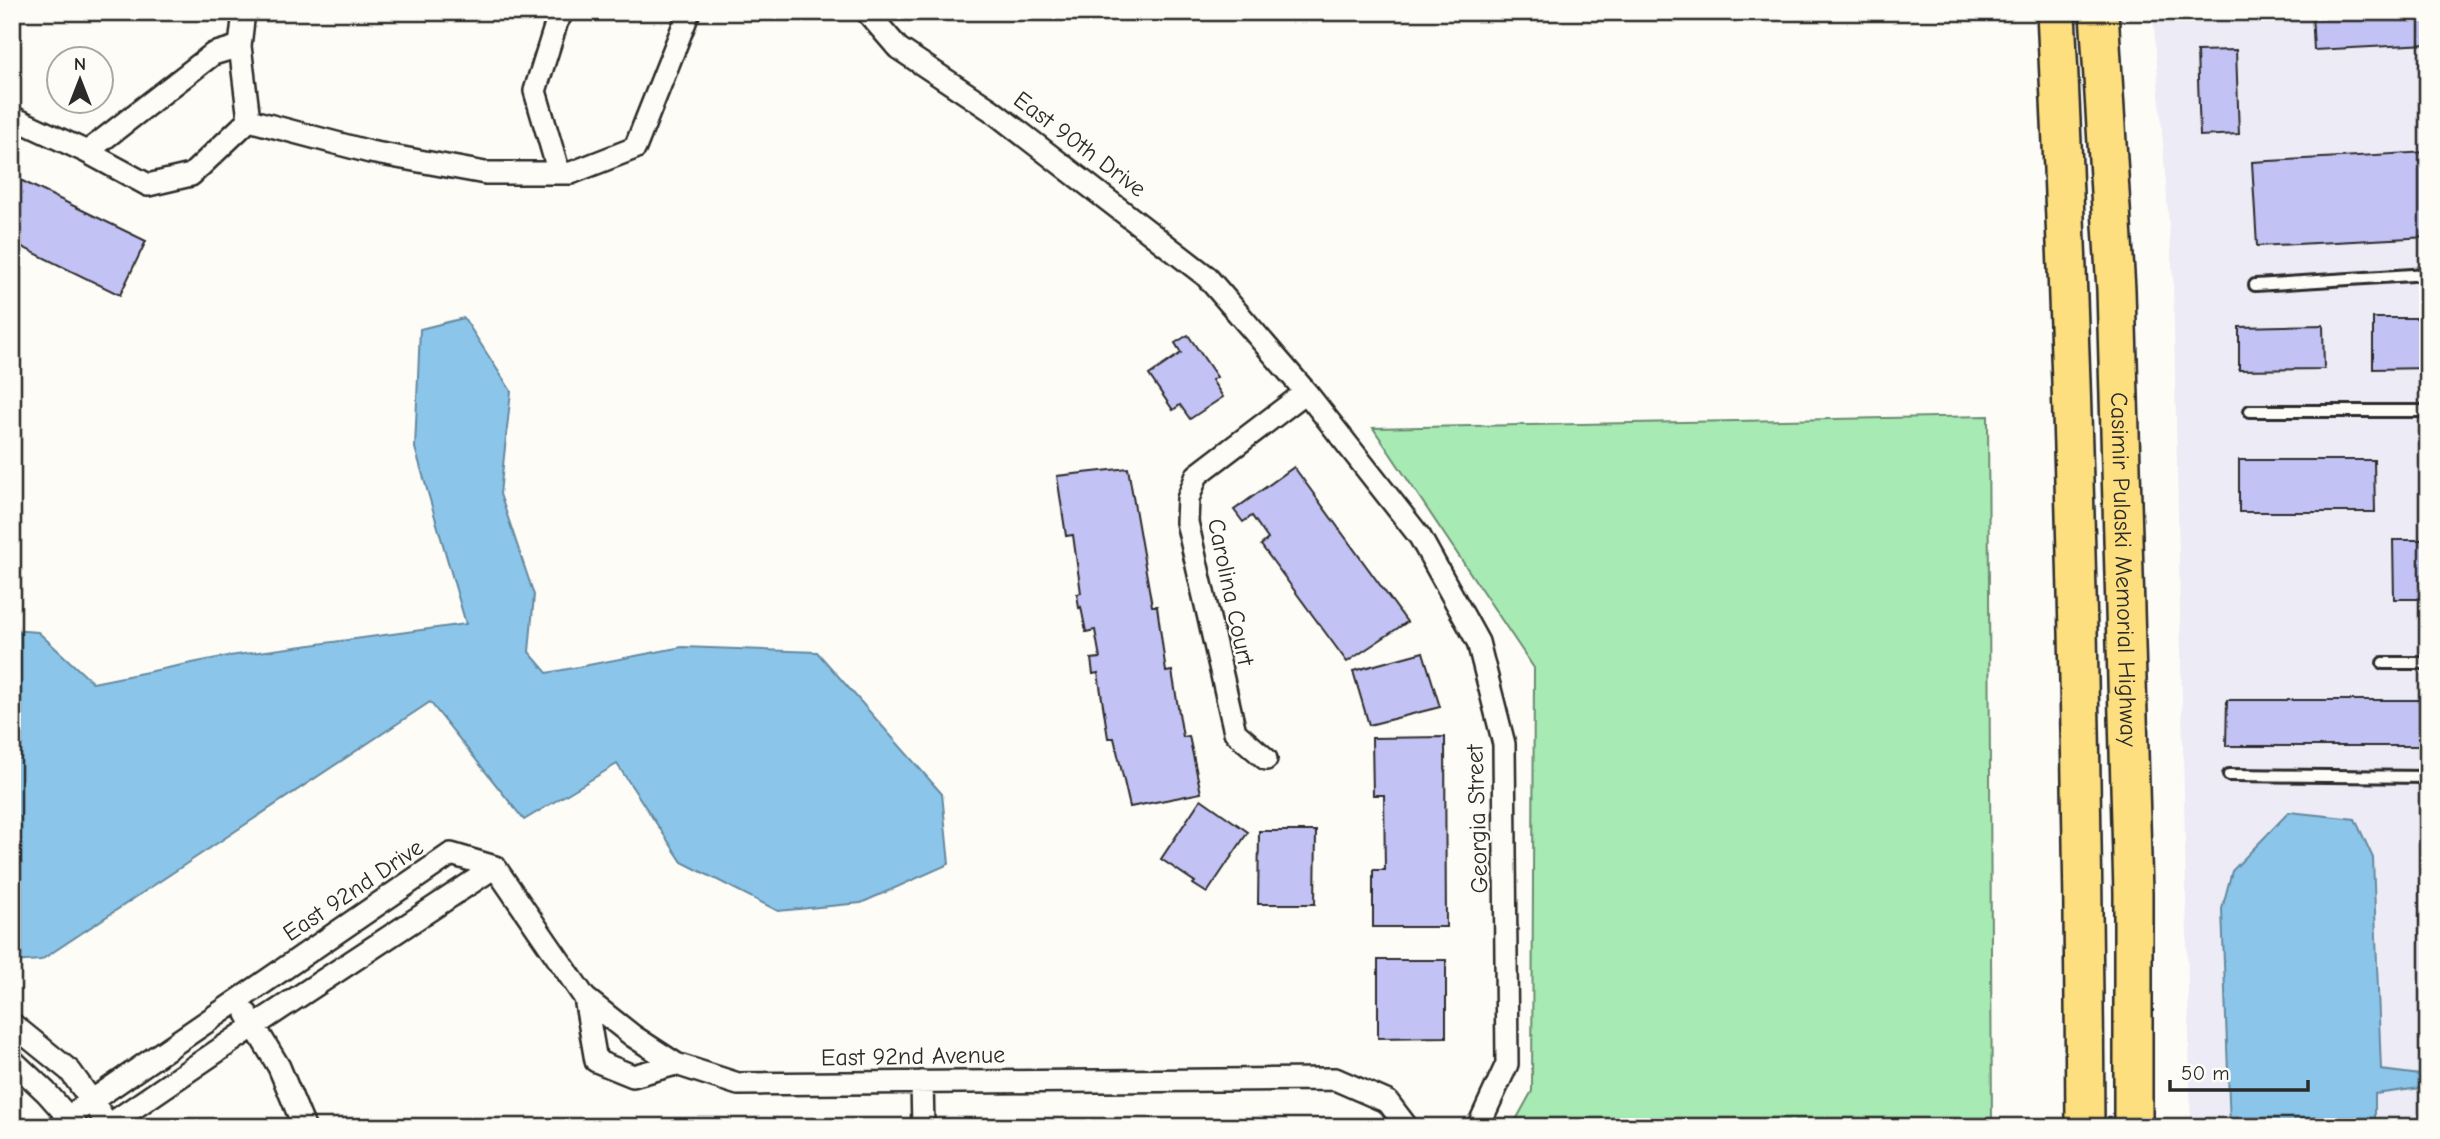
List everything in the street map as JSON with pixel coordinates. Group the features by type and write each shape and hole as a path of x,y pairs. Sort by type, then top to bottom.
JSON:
{"highway":[{"name":"Casimir Pulaski Memorial Highway","path":"2056,12 2069,290 2084,886 2085,1127"},
{"name":"Casimir Pulaski Memorial Highway","path":"2099,12 2116,303 2133,893 2133,1127"}],"street":[{"path":"244,12 240,46 249,120"},
{"path":"559,173 535,91 557,21 563,12"},
{"path":"249,120 370,152 485,173 571,173 635,148 688,12"},
{"name":"East 90th Drive","path":"867,12 898,48 991,110 1206,276 1251,330"},
{"path":"87,152 213,54 240,46"},
{"path":"12,117 87,152 148,185 191,175 249,120"},
{"name":"Georgia Street","path":"1251,330 1306,392 1420,537 1478,642 1504,744 1507,1064 1478,1127"},
{"name":"Carolina Court","path":"1266,759 1235,732 1187,522 1188,499 1197,475 1306,392"},
{"name":"East 92nd Drive","path":"73,1122 92,1102 451,854 495,867"},
{"path":"12,1024 70,1071 108,1126 495,867"},
{"name":"East 92nd Avenue","path":"495,867 584,998 633,1036 676,1064 738,1084 1335,1079 1388,1102 1407,1127"},
{"path":"584,998 596,1061 633,1076 676,1064"},
{"path":"238,1000 279,1067 304,1127"},
{"path":"12,1060 73,1122"},
{"path":"922,1082 923,1127"}],"lane":[{"path":"2255,285 2428,274"},
{"path":"2250,411 2428,411"},
{"path":"2383,663 2428,663"},
{"path":"2229,775 2428,777"}],"shaded area":[{"path":"2153,12 2428,12 2428,1127 2191,1127 2173,277"}],"green space":[{"path":"1988,416 1992,1127 1512,1127 1532,1091 1534,668 1373,428"}],"water":[{"path":"464,318 511,391 500,494 534,595 529,652 547,673 682,647 817,652 942,794 949,864 861,903 778,911 682,862 617,764 524,820 430,702 41,960 12,962 12,630 38,632 93,683 222,657 466,624 415,448 420,329"},
{"path":"2289,812 2355,819 2373,858 2381,1070 2428,1076 2428,1087 2375,1094 2375,1127 2230,1127 2222,909 2232,871"}],"building":[{"path":"2312,12 2428,12 2428,44 2314,50"},
{"path":"2236,50 2239,134 2200,136 2197,51"},
{"path":"2428,152 2428,237 2257,246 2252,162"},
{"path":"12,176 146,241 120,295 12,242"},
{"path":"2373,318 2428,318 2428,368 2373,369"},
{"path":"2323,325 2324,369 2239,370 2239,327"},
{"path":"1188,335 1217,377 1212,380 1223,397 1190,419 1180,405 1173,410 1149,375 1181,353 1175,343"},
{"path":"2239,460 2374,460 2375,512 2239,512"},
{"path":"1294,467 1407,622 1347,662 1261,545 1268,539 1252,516 1243,522 1234,510"},
{"path":"1128,468 1152,606 1157,606 1166,672 1172,671 1183,737 1189,736 1201,793 1130,807 1114,738 1108,738 1098,673 1093,674 1091,659 1100,658 1095,630 1086,632 1081,607 1079,608 1077,594 1081,593 1073,535 1066,536 1057,476"},
{"path":"2393,540 2428,540 2428,599 2394,599"},
{"path":"1423,652 1440,707 1369,725 1353,671"},
{"path":"2227,700 2428,700 2428,746 2226,746"},
{"path":"1445,737 1446,927 1373,927 1373,870 1385,870 1384,795 1373,795 1372,738"},
{"path":"1201,799 1248,832 1207,893 1161,859"},
{"path":"1259,831 1316,831 1315,904 1258,904"},
{"path":"1378,960 1446,960 1446,1037 1378,1038"}]}
